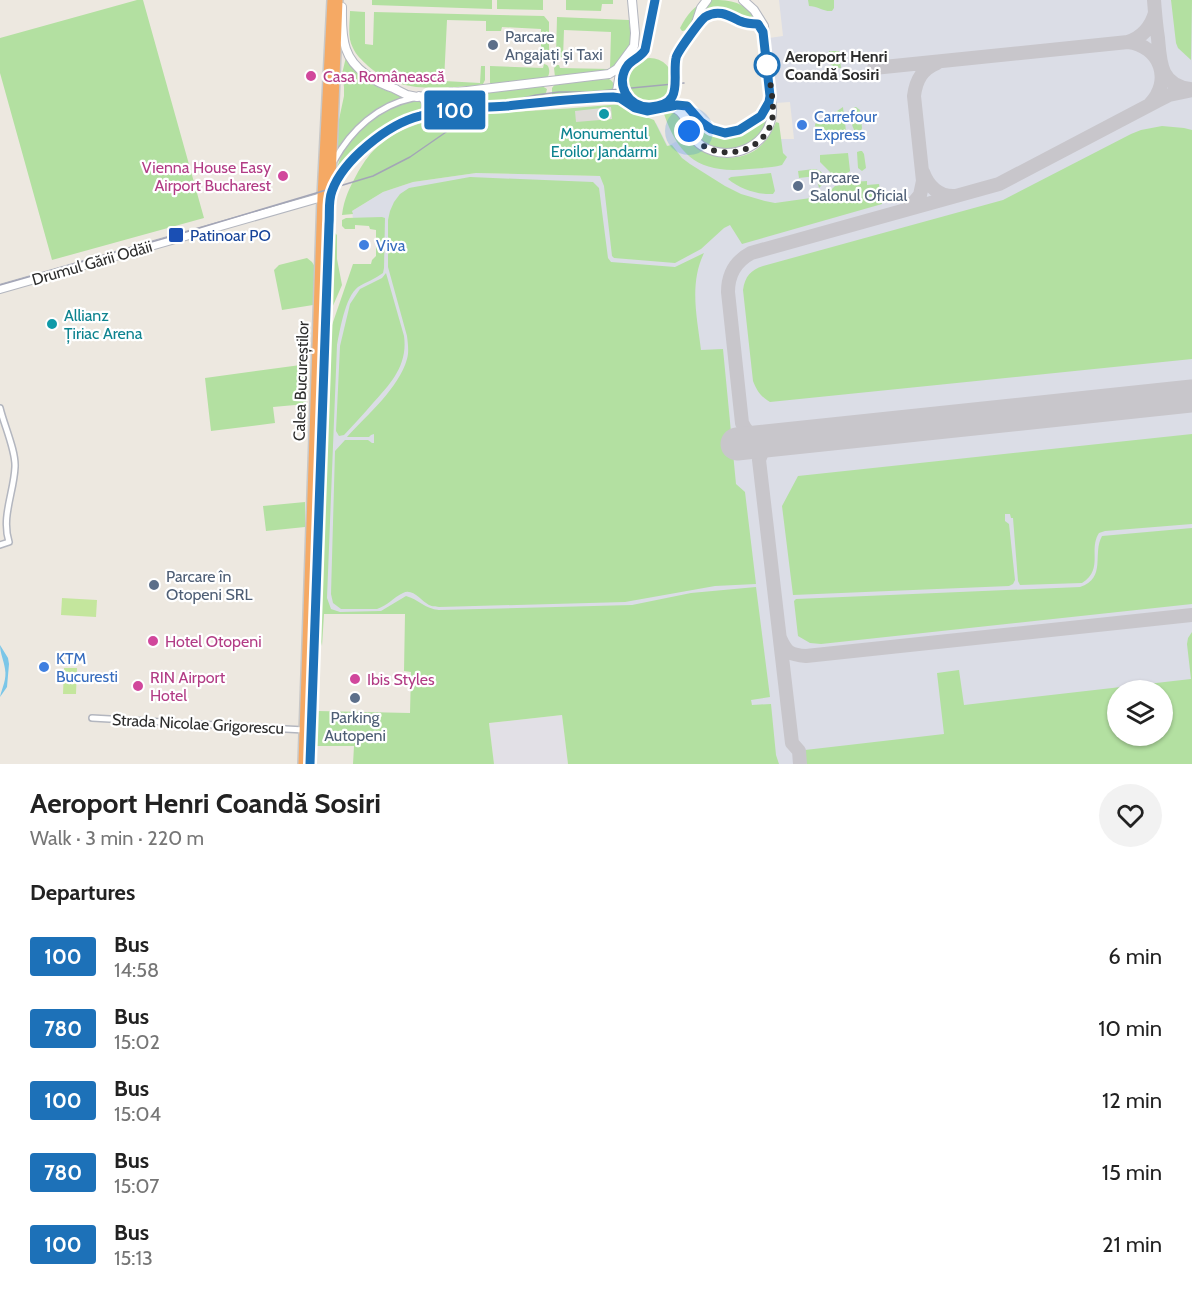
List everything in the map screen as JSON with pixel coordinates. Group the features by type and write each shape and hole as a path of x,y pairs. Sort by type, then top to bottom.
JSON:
{"highway":[{"path":"326,0 326,52 332,64"},
{"name":"Calea Bucureștilor","path":"310,764 326,196 332,165 332,0"},
{"path":"332,64 339,53 341,2"},
{"name":"Calea Bucureștilor","path":"303,764 332,64"}],"street":[{"path":"332,165 346,141 364,122 388,106 403,100 452,92 591,78 612,73 634,46 632,0"},
{"path":"622,79 628,65 644,53 655,0"},
{"path":"676,74 676,56 693,32 701,8 707,0"},
{"path":"326,196 353,160 388,130 421,115 452,110 606,97 620,98 643,111 676,108 683,114 694,139 713,151 732,153 754,146 768,130 772,120 772,109 764,26 758,15 744,1"},
{"path":"341,2 345,48 349,55 367,75 379,83 421,96 426,104 426,110 421,115"},
{"path":"634,14 642,20 652,16"},
{"path":"606,97 616,93 623,66 646,42"},
{"path":"624,92 636,104 653,107 670,99 676,87"},
{"path":"452,92 447,96 446,102 448,108 452,110"},
{"name":"Drumul Gării Odăii","path":"0,289 326,196"},
{"path":"0,408 15,466 6,521 9,542 0,545"},
{"name":"Strada Nicolae Grigorescu","path":"92,718 304,730"}],"shaded area":[{"path":"779,0 1192,0 1192,764 711,764 757,741 735,603 324,614 334,341 351,271 381,271 382,219 353,219 352,211 383,192 413,182 476,173 600,176 656,123 668,146 684,137 699,155 733,164 779,139 794,139 790,102 776,103 769,38 783,36"},
{"path":"611,107 612,119 576,122 575,111"},
{"path":"562,715 568,764 494,764 489,723"}],"green space":[{"path":"143,0 204,218 52,260 0,73 0,38"},
{"path":"372,0 492,0 492,9 372,5"},
{"path":"497,0 543,0 543,10 497,9"},
{"path":"566,0 613,0 613,4 602,4 601,11 566,10"},
{"path":"708,0 740,4 755,17 721,8 714,9 703,15 692,27 682,31 680,28 691,11"},
{"path":"808,0 834,0 834,8 829,11 809,6"},
{"path":"1171,0 1192,0 1191,60 1178,48 1176,43"},
{"path":"350,11 365,12 365,44 373,45 374,12 544,16 549,22 549,53 545,58 541,58 541,29 502,27 501,31 486,31 486,21 447,20 444,81 480,83 481,66 485,66 483,84 444,88 409,86 378,74 357,55 350,39"},
{"path":"557,17 629,20 630,47 619,64 610,69 611,32 564,30 563,58 556,56"},
{"path":"829,51 839,51 841,68 835,68 830,64"},
{"path":"346,57 370,81 403,98 380,109 337,154 338,124 344,96 342,74"},
{"path":"650,58 666,65 673,81 666,97 650,104 634,97 627,81 634,65"},
{"path":"544,64 549,69 547,78 490,83 490,66 543,68"},
{"path":"559,65 560,68 610,69 555,77 554,68"},
{"path":"609,79 614,85 612,93 556,99 552,95 552,88 556,83"},
{"path":"542,86 547,89 539,99 452,107 449,105 449,97 452,96"},
{"path":"418,100 424,103 422,112 403,118 336,178 345,150 364,126 390,109"},
{"path":"622,104 654,120 667,146 672,145 682,158 741,194 775,203 825,196 835,186 867,181 867,185 879,184 882,204 742,244 730,225 701,249 675,263 612,256 604,186 600,176 476,173 413,182 383,192 352,211 353,214 342,215 350,188 368,157 395,134 410,127 461,116"},
{"path":"843,107 844,117 836,121 845,121 846,133 816,137 817,120 825,119"},
{"path":"853,108 860,110 862,128 861,131 856,132 851,117"},
{"path":"666,111 677,115 695,145 709,154 725,158 742,156 757,149 773,130 776,122 779,123 783,153 787,157 782,165 766,168 732,170 705,165 694,160 677,142 664,114"},
{"path":"690,116 714,132 727,135 742,132 762,119 767,120 758,135 746,144 722,148 709,146 699,140 689,122 688,117"},
{"path":"1162,126 1192,130 1192,359 770,402 758,391 753,381 743,290 747,277 755,269 1003,200 1131,134"},
{"path":"862,151 866,168 862,171 858,168 857,152"},
{"path":"848,153 850,171 848,173 832,174 820,162 820,155"},
{"path":"814,169 821,172 824,178 824,183 819,188 816,176 799,178 798,171"},
{"path":"771,173 775,191 773,194 749,191 728,179 731,177"},
{"path":"470,177 593,182 599,188 608,258 611,262 675,267 704,253 699,265 695,289 701,350 723,349 736,484 745,492 756,584 715,586 625,602 439,607 429,605 414,594 407,592 377,609 341,609 333,603 331,594 335,451 345,440 368,440 374,443 374,434 369,437 347,437 390,391 403,370 408,356 407,336 388,267 390,211 400,194 409,188"},
{"path":"385,218 383,273 353,292 344,314 337,345 327,598 331,609 340,612 381,611 406,596 439,610 632,605 691,593 756,587 770,697 751,700 752,705 771,704 779,764 568,764 562,715 489,723 494,764 353,764 354,746 317,746 318,711 410,713 411,672 404,671 405,614 324,614 322,646 320,638 331,328 353,264 371,264 376,256 376,230 370,229 369,226 355,225 355,229 345,229 342,226 342,220"},
{"path":"334,234 342,285 332,308"},
{"path":"307,258 315,267 313,305 282,310 274,270 279,265"},
{"path":"386,273 404,336 405,346 401,365 386,388 366,411 344,435 339,436 336,431 340,346 350,304 360,289 382,278"},
{"path":"308,364 306,404 273,407 275,423 211,431 205,378"},
{"path":"1192,434 1192,524 1099,533 1096,539 1092,572 1089,578 1082,583 1020,585 1013,518 1010,514 1005,514 1005,521 1009,524 1015,580 1009,586 793,595 782,506 798,476"},
{"path":"305,502 305,527 266,531 263,506"},
{"path":"1192,528 1192,604 821,644 810,643 798,636 794,601 796,599 1080,587 1088,583 1096,572 1099,543 1102,536"},
{"path":"62,598 97,600 96,617 61,615"},
{"path":"1192,632 1192,764 803,764 802,756 805,750 944,734 937,673 959,670 964,705 1107,689 1107,746 1173,746 1173,681 1191,679 1187,644"},
{"path":"64,668 77,668 76,694 63,694"}],"water":[{"path":"0,645 9,664 7,687 0,697 5,673"}],"taxiway":[{"path":"1154,0 1161,64 1167,77 1173,83 1190,89"},
{"path":"874,68 1128,42 1146,31 1155,13"},
{"path":"1128,42 1148,50 1160,66 1161,85 1150,104"},
{"path":"909,208 920,195 923,181 915,90 924,72 937,63"},
{"path":"774,440 763,440 751,435 742,423 728,292 731,274 741,260 751,253 999,184 1169,95 1192,90"},
{"path":"923,172 935,190 944,195 955,196"},
{"path":"774,440 764,447 759,460 792,743 799,751 800,764"},
{"path":"780,638 789,652 806,656 1192,615"}],"runway":[{"path":"737,444 1192,396"}],"tunnel":[{"path":"623,79 624,92"}],"railway":[{"path":"0,285 373,176 410,157 462,121 510,101 559,92 589,92 684,83"}],"bus line":[{"name":"100","path":"310,764 330,194 341,175 363,149 388,130 421,115 452,110 613,97 647,111 677,105 687,106 701,122 715,131 725,133 745,128 761,116 770,96 763,32 758,24 741,22 729,15 719,13 703,20 676,56 676,87 670,99 663,104 646,107 639,106 625,95 623,75 628,65 645,50 655,0"}],"place":[{"name":"Parcare Angajați și Taxi","path":"493,45"},
{"name":"Aeroport Henri Coandă Sosiri","path":"767,65"},
{"name":"Casa Românească","path":"311,76"},
{"name":"Monumentul Eroilor Jandarmi","path":"604,114"},
{"name":"Carrefour Express","path":"802,125"},
{"name":"Vienna House Easy Airport Bucharest","path":"283,176"},
{"name":"Parcare Salonul Oficial","path":"798,186"},
{"name":"Patinoar PO","path":"176,235"},
{"name":"Viva","path":"364,245"},
{"name":"Allianz Țiriac Arena","path":"52,324"},
{"name":"Parcare în Otopeni SRL","path":"154,585"},
{"name":"Hotel Otopeni","path":"153,641"},
{"name":"KTM Bucuresti","path":"44,667"},
{"name":"Ibis Styles","path":"355,679"},
{"name":"RIN Airport Hotel","path":"138,686"},
{"name":"Parking Autopeni","path":"355,698"}],"route":[{"path":"689,131 702,146 718,152 739,152 754,146 768,130 772,115 767,65"}]}
